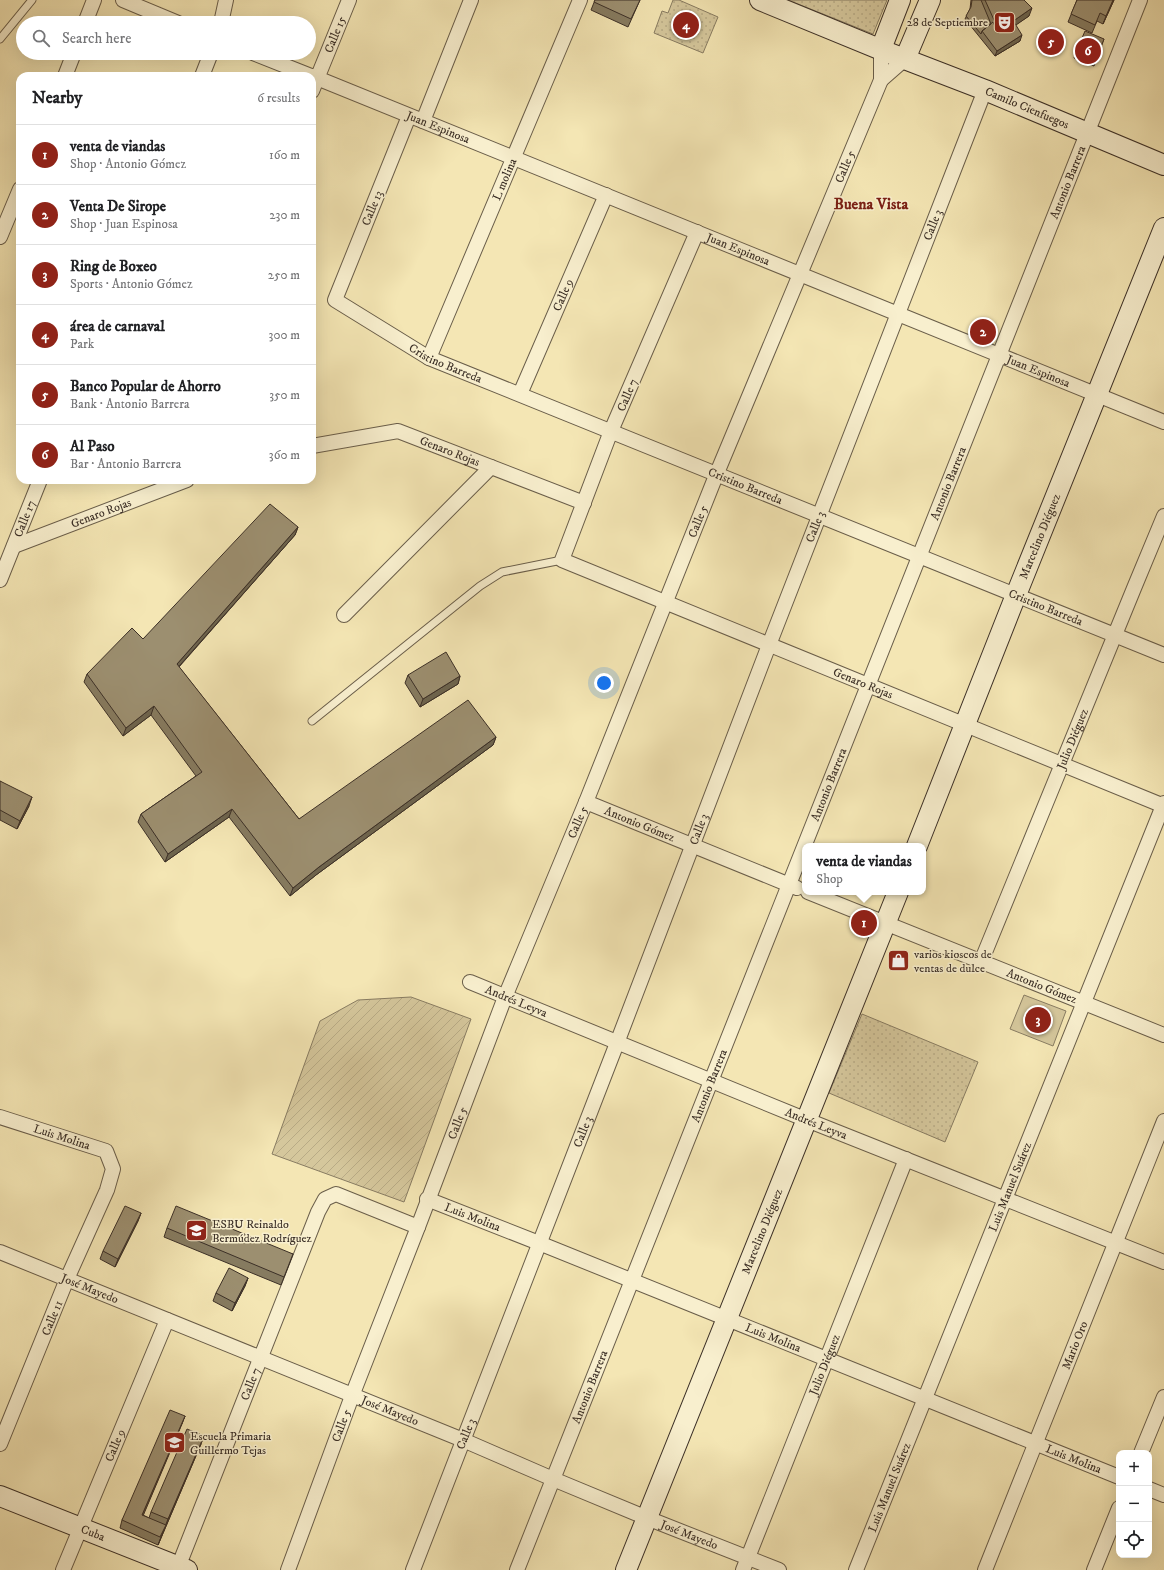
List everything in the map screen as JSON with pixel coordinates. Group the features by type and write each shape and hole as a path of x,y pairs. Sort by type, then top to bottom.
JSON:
{"street":[{"path":"88,16 94,0"},
{"path":"123,0 161,16"},
{"path":"223,16 226,0"},
{"name":"Calle 15","path":"316,73 349,0"},
{"path":"423,121 471,0"},
{"name":"L molina","path":"429,358 580,0"},
{"name":"Camilo Cienfuegos","path":"760,0 985,90 1164,165"},
{"path":"892,54 900,0"},
{"path":"892,54 930,0"},
{"name":"Antonio Barrera","path":"806,843 1140,0"},
{"name":"Calle 5","path":"882,80 892,54"},
{"name":"Calle 5","path":"288,1570 352,1396 505,997 586,802 717,474 892,54"},
{"path":"67,72 71,60"},
{"path":"204,72 208,60"},
{"name":"Juan Espinosa","path":"269,60 295,72"},
{"name":"Juan Espinosa","path":"316,81 423,121 1164,422"},
{"name":"Calle 3","path":"413,1570 769,645 985,90"},
{"name":"Calle 13","path":"335,300 409,116"},
{"name":"Calle 9","path":"520,394 606,195"},
{"path":"0,236 16,198"},
{"name":"Marcelino Diéguez","path":"918,843 1016,595 1164,228"},
{"name":"Calle 7","path":"562,560 611,431 697,232"},
{"name":"Cristino Barreda","path":"335,300 429,358 1164,655"},
{"name":"Genaro Rojas","path":"316,445 398,430 584,503"},
{"path":"344,615 491,467"},
{"name":"Calle 17","path":"0,580 38,484"},
{"name":"Genaro Rojas","path":"14,546 177,484"},
{"name":"Julio Diéguez","path":"981,962 1164,516"},
{"name":"Genaro Rojas","path":"562,560 1164,804"},
{"name":"Antonio Gómez","path":"586,802 802,890"},
{"name":"Luis Manuel Suárez","path":"856,1570 1164,804"},
{"name":"Antonio Barrera","path":"517,1570 802,852"},
{"name":"Antonio Gómez","path":"816,895 1164,1035"},
{"name":"Marcelino Diéguez","path":"626,1570 897,895"},
{"name":"Andrés Leyva","path":"470,982 807,1120 1164,1262"},
{"name":"Luis Molina","path":"0,1117 106,1151 113,1169"},
{"name":"Mario Oro","path":"985,1570 1164,1121"},
{"name":"Julio Diéguez","path":"745,1564 906,1159"},
{"name":"Calle 11","path":"0,1444 67,1279 107,1190 113,1169"},
{"name":"Calle 7","path":"181,1569 318,1212 325,1199 336,1194 418,1227"},
{"name":"Luis Molina","path":"427,1199 1116,1476"},
{"name":"José Mayedo","path":"0,1252 463,1440 647,1518 745,1564 779,1570"},
{"name":"Calle 9","path":"63,1570 167,1320"},
{"path":"1142,1450 1164,1397"},
{"path":"1152,1490 1164,1495"},
{"name":"Cuba","path":"0,1496 181,1569"},
{"path":"1094,1570 1116,1515"}],"lane":[{"path":"19,16 32,0"},
{"path":"0,39 16,20"},
{"path":"312,721 480,586 502,572 562,560"}],"shaded area":[{"path":"673,0 679,0 718,17 703,53 654,33 662,11 668,13"},
{"path":"788,0 887,0 873,34"},
{"path":"1024,995 1066,1011 1053,1046 1010,1029"},
{"path":"411,997 471,1019 404,1202 272,1154 320,1021 358,1000"},
{"path":"862,1014 978,1062 945,1142 829,1093"}],"building":[{"path":"595,0 640,0 631,19 594,2"},
{"path":"972,0 981,0 991,24 982,31 981,34 966,16 971,7"},
{"name":"28 de Septiembre","path":"985,0 1024,0 1032,8 999,31"},
{"path":"1077,0 1113,0 1106,16 1100,13 1095,25 1071,14"},
{"path":"993,22 998,33 1014,22 1022,35 997,51 982,31"},
{"path":"1085,31 1104,39 1096,60 1076,52"},
{"path":"270,504 298,527 177,664 299,819 468,700 496,737 319,867 293,888 232,809 168,854 141,814 202,772 154,706 126,728 87,674 132,628 143,639"},
{"path":"446,652 460,676 423,699 408,675"},
{"path":"0,781 32,797 20,821 0,810"},
{"path":"125,1206 141,1213 118,1259 103,1251"},
{"path":"176,1206 293,1254 284,1277 167,1228"},
{"path":"229,1268 248,1278 235,1303 216,1293"},
{"path":"170,1410 185,1416 142,1515 166,1525 160,1537 122,1520"},
{"path":"187,1429 204,1436 168,1519 151,1512"}],"place":[{"name":"28 de Septiembre","path":"1004,22"},
{"name":"área de carnaval","path":"686,25"},
{"name":"Banco Popular de Ahorro","path":"1051,42"},
{"name":"Al Paso","path":"1088,51"},
{"name":"Venta De Sirope","path":"983,332"},
{"name":"venta de viandas","path":"864,923"},
{"name":"varios kioscos de ventas de dulce","path":"899,961"},
{"name":"Ring de Boxeo","path":"1038,1020"},
{"name":"ESBU Reinaldo Bermúdez Rodríguez","path":"196,1231"},
{"name":"Escuela Primaria Guillermo Tejas","path":"175,1443"}],"district":[{"name":"Buena Vista","path":"871,203"}]}
